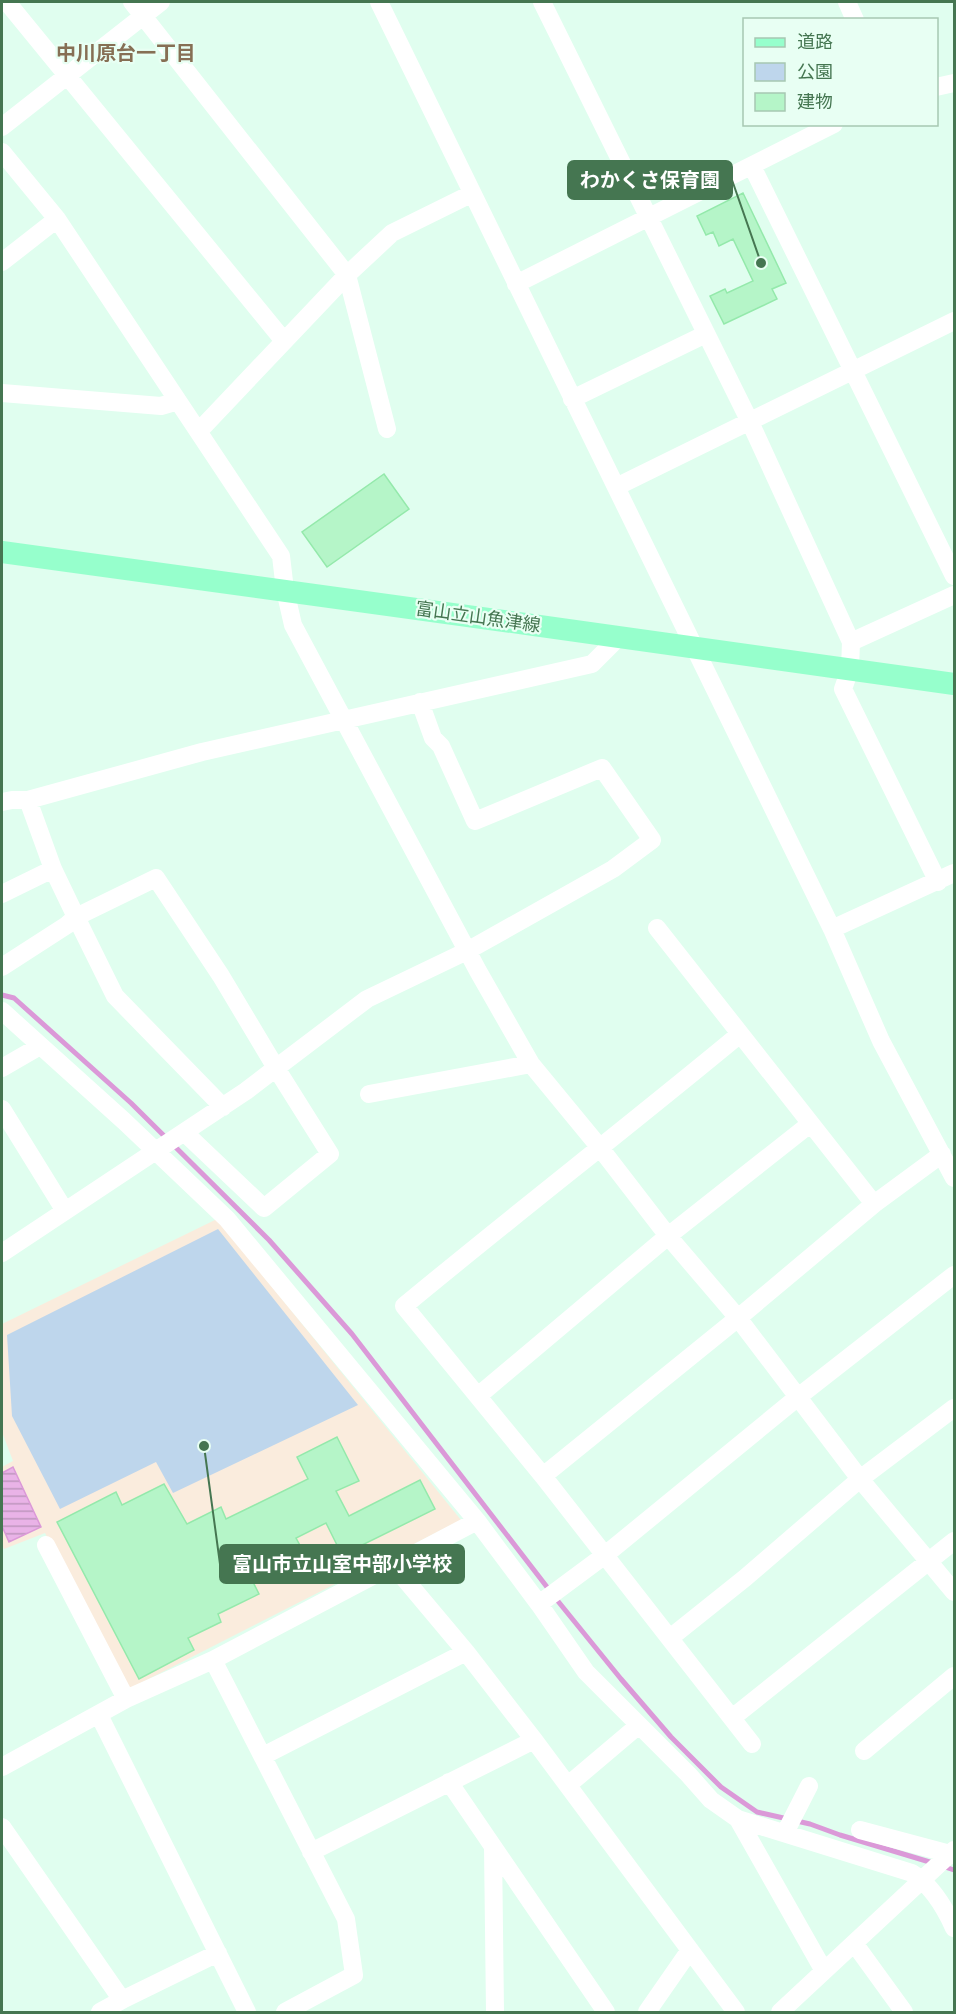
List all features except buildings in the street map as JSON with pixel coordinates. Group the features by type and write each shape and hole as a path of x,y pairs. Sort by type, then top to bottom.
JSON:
{"main road":[{"name":"富山立山魚津線","path":"2,552 954,684"}],"street":[{"path":"7,2 284,341"},
{"path":"2,127 67,75 138,9 161,2"},
{"path":"379,2 832,930 881,1041 954,1174"},
{"path":"542,2 750,422 851,642 850,669 843,689 938,882"},
{"path":"847,2 854,18"},
{"path":"138,9 346,275 387,429"},
{"path":"938,87 954,83"},
{"path":"516,284 830,126"},
{"path":"2,152 57,219 281,556 285,590 293,625 467,951 531,1064 668,1236 738,1318 860,1479 954,1592"},
{"path":"752,166 954,576"},
{"path":"199,431 346,275 392,233 471,194"},
{"path":"2,262 57,219"},
{"path":"616,487 954,321"},
{"path":"572,399 706,334"},
{"path":"2,393 161,406 178,401"},
{"path":"851,642 954,594"},
{"path":"2,802 28,800 202,752 344,718 592,664 618,638"},
{"path":"2,1253 259,1082 367,999 467,951 613,869 652,840 602,768 475,821 441,746 433,738 420,702"},
{"path":"28,800 53,869 115,996 223,1107"},
{"path":"2,894 53,869"},
{"path":"832,930 954,873"},
{"path":"2,967 67,925 76,916 156,878 220,976 330,1154 264,1208 183,1134"},
{"path":"657,928 874,1204"},
{"path":"2,1011 159,1150 227,1219 477,1521 541,1602 586,1672 711,1800 738,1819 785,1831 926,1876 954,1928"},
{"path":"740,1035 404,1306 543,1476 752,1744"},
{"path":"2,1068 40,1046"},
{"path":"369,1094 531,1064"},
{"path":"2,1109 65,1211"},
{"path":"478,1396 668,1236 810,1124"},
{"path":"543,1476 874,1204 942,1154"},
{"path":"541,1602 605,1555 798,1397 954,1275"},
{"path":"670,1638 745,1578 860,1479 954,1408"},
{"path":"2,1767 126,1699 213,1660 477,1521"},
{"path":"732,1718 954,1541"},
{"path":"46,1545 126,1699"},
{"path":"393,1565 466,1652 534,1740 736,2013"},
{"path":"263,1756 466,1652"},
{"path":"213,1660 346,1920 354,1975 285,2013"},
{"path":"864,1752 954,1676"},
{"path":"99,1715 247,2013"},
{"path":"568,1785 639,1725"},
{"path":"311,1851 534,1740"},
{"path":"449,1782 606,2013"},
{"path":"785,1831 808,1786"},
{"path":"738,1819 824,1971"},
{"path":"2,1827 122,2000"},
{"path":"860,1830 952,1854"},
{"path":"493,1846 495,2013"},
{"path":"780,2013 952,1854"},
{"path":"854,1943 904,2013"},
{"path":"647,2013 690,1950"},
{"path":"100,2013 218,1953"}],"shaded area":[{"path":"217,1219 461,1520 127,1690 45,1533 4,1549 2,1544 2,1467 13,1461 2,1432 2,1324"},
{"path":"13,1467 41,1527 9,1542 2,1526 2,1473"}],"green space":[{"path":"218,1229 358,1405 173,1493 156,1462 60,1509 12,1416 7,1335"}],"waterway":[{"path":"2,995 14,998 131,1103 269,1240 352,1334 557,1600 621,1679 671,1737 721,1787 757,1812 810,1824 933,1863"},
{"path":"942,1866 954,1870"}],"place":[{"name":"わかくさ保育園","path":"761,263"},
{"name":"富山市立山室中部小学校","path":"204,1446"}],"district":[{"name":"中川原台一丁目","path":"126,53"}]}
